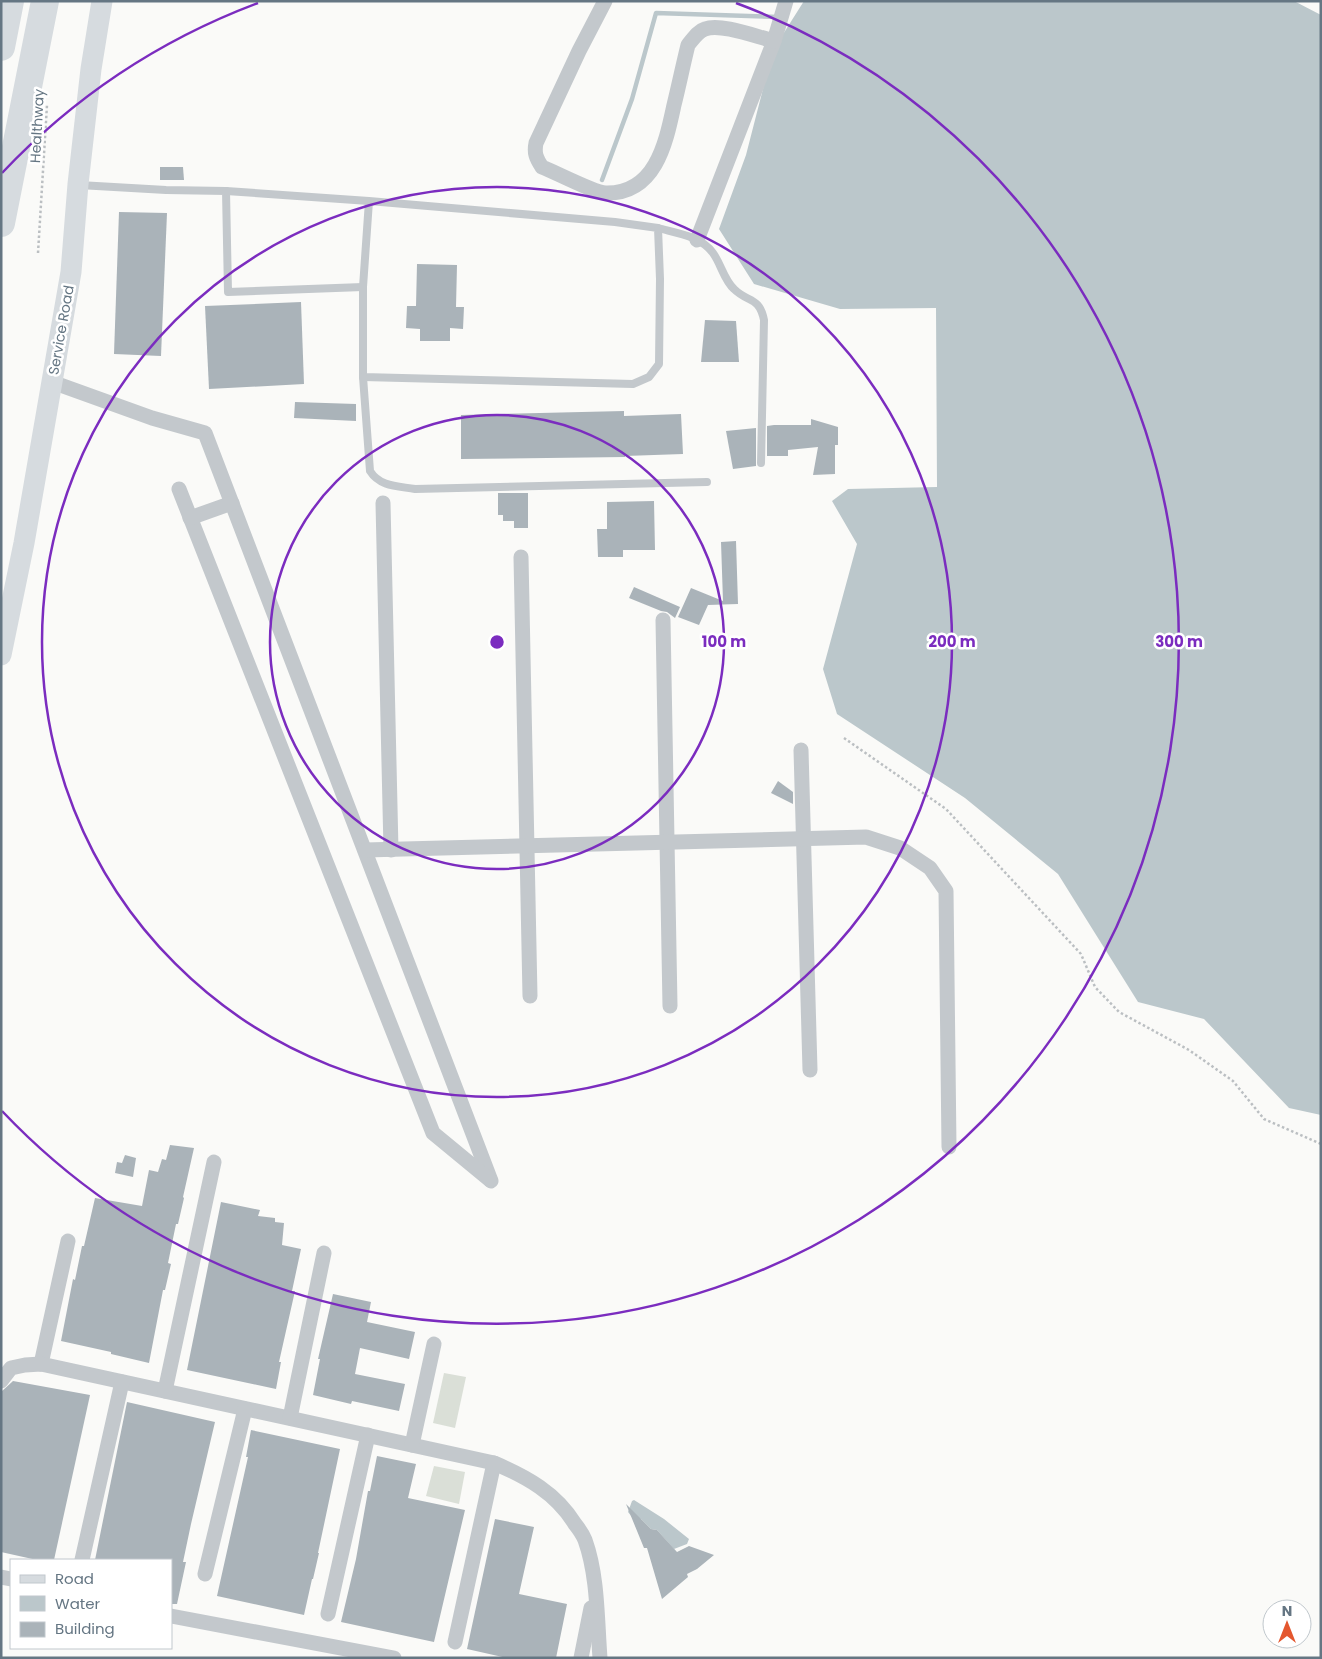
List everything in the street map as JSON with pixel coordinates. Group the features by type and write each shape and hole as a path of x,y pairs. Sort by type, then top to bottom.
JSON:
{"highway":[{"path":"1,47 10,1"},
{"path":"1,223 45,1"}],"main road":[{"name":"Service Road","path":"1,656 25,533 71,272 78,184 91,69 102,1"}],"street":[{"path":"606,1 575,59 534,150 536,158 542,167 604,193 629,188 643,181 659,160 666,142 688,44 696,35 705,29 720,27 774,41"},
{"path":"697,240 774,41 786,1"},
{"path":"52,382 152,418 206,433 491,1181 433,1133 179,489"},
{"path":"190,518 232,503"},
{"path":"383,503 391,850"},
{"path":"521,557 530,996"},
{"path":"662,620 670,1006"},
{"path":"801,750 810,1070"},
{"path":"365,850 866,837 900,848 930,868 946,890 949,1148"},
{"path":"165,1391 214,1162"},
{"path":"41,1364 68,1241"},
{"path":"290,1418 324,1253"},
{"path":"412,1445 434,1344"},
{"path":"1,1381 11,1368 41,1364 494,1463 522,1475 561,1504 584,1538 592,1564 600,1658"},
{"path":"82,1559 122,1382"},
{"path":"206,1574 245,1409"},
{"path":"328,1614 368,1435"},
{"path":"455,1642 494,1463"},
{"path":"581,1658 594,1589"},
{"path":"172,1616 394,1658"},
{"path":"172,1624 345,1658"}],"lane":[{"path":"78,184 166,190 226,191 370,201 615,222 658,228 697,240 713,253 732,287 740,295 758,304 762,312 764,320 761,463"},
{"path":"226,191 228,292 363,287"},
{"path":"370,201 363,287 363,377 370,470 374,477 382,483 415,489 707,482"},
{"path":"363,377 633,384 649,377 659,364 660,348 658,228"}],"path":[{"name":"Healthway","path":"38,253 48,99"},
{"path":"844,738 946,808 1081,954 1096,987 1119,1012 1189,1050 1233,1080 1264,1119 1321,1144"}],"shaded area":[{"path":"444,1373 466,1377 455,1428 433,1423"},
{"path":"434,1466 465,1472 459,1504 426,1496"}],"water":[{"path":"804,1 1294,1 1321,15 1321,1115 1289,1108 1204,1019 1138,1002 1058,874 965,798 837,714 823,669 857,544 832,501 848,489 937,487 936,308 840,309 754,284 719,229 746,155 773,50"},
{"path":"634,1500 664,1519 689,1539 687,1544 674,1549 657,1530 651,1529 641,1519 632,1517 628,1512"}],"building":[{"path":"160,167 183,167 184,180 160,180"},
{"path":"119,212 167,213 161,356 114,354"},
{"path":"417,264 457,265 456,307 464,307 463,329 450,328 450,341 420,341 420,329 406,328 407,306 416,306"},
{"path":"301,302 304,384 209,389 205,306"},
{"path":"705,320 736,321 739,362 701,362"},
{"path":"295,402 356,404 356,421 294,418"},
{"path":"624,411 624,416 681,414 683,454 625,457 461,459 461,415"},
{"path":"811,419 838,427 838,445 835,445 835,474 813,475 818,447 788,450 788,456 767,456 767,426 811,425"},
{"path":"756,428 756,466 733,469 726,431"},
{"path":"498,493 528,493 528,528 514,528 514,521 503,521 503,515 498,515"},
{"path":"654,501 655,550 623,550 623,557 598,557 597,529 607,529 607,502"},
{"path":"736,541 738,604 708,605 699,625 678,617 691,588 723,601 721,542"},
{"path":"634,587 680,607 675,618 667,612 629,598"},
{"path":"778,781 793,792 793,804 771,793"},
{"path":"170,1145 194,1148 178,1224 176,1224 168,1263 171,1264 165,1290 163,1290 149,1363 61,1341 73,1279 75,1280 95,1198 142,1206 149,1170 158,1172 162,1159 166,1160"},
{"path":"125,1155 136,1158 133,1177 115,1173 117,1162 122,1163"},
{"path":"221,1202 260,1210 258,1216 275,1218 275,1222 284,1223 282,1245 301,1249 292,1291 295,1291 279,1362 281,1362 276,1389 187,1370"},
{"path":"333,1294 371,1302 367,1322 415,1332 409,1359 360,1348 355,1374 405,1384 399,1411 352,1401 351,1404 313,1395 320,1359 318,1359"},
{"path":"13,1381 90,1395 54,1559 32,1559 1,1552 1,1392"},
{"path":"127,1402 215,1422 183,1562 186,1562 177,1604 172,1604 172,1559 95,1559"},
{"path":"251,1430 340,1449 319,1553 304,1615 217,1596 248,1457 246,1457"},
{"path":"377,1456 416,1464 408,1498 465,1510 434,1642 341,1622"},
{"path":"626,1504 651,1529 657,1530 677,1552 689,1546 714,1555 697,1569 687,1574 688,1577 662,1599 647,1548 644,1548"},
{"path":"495,1519 534,1527 519,1594 567,1604 556,1658 507,1658 467,1649"}],"waterway":[{"path":"602,180 632,99 656,13 779,17"}]}
